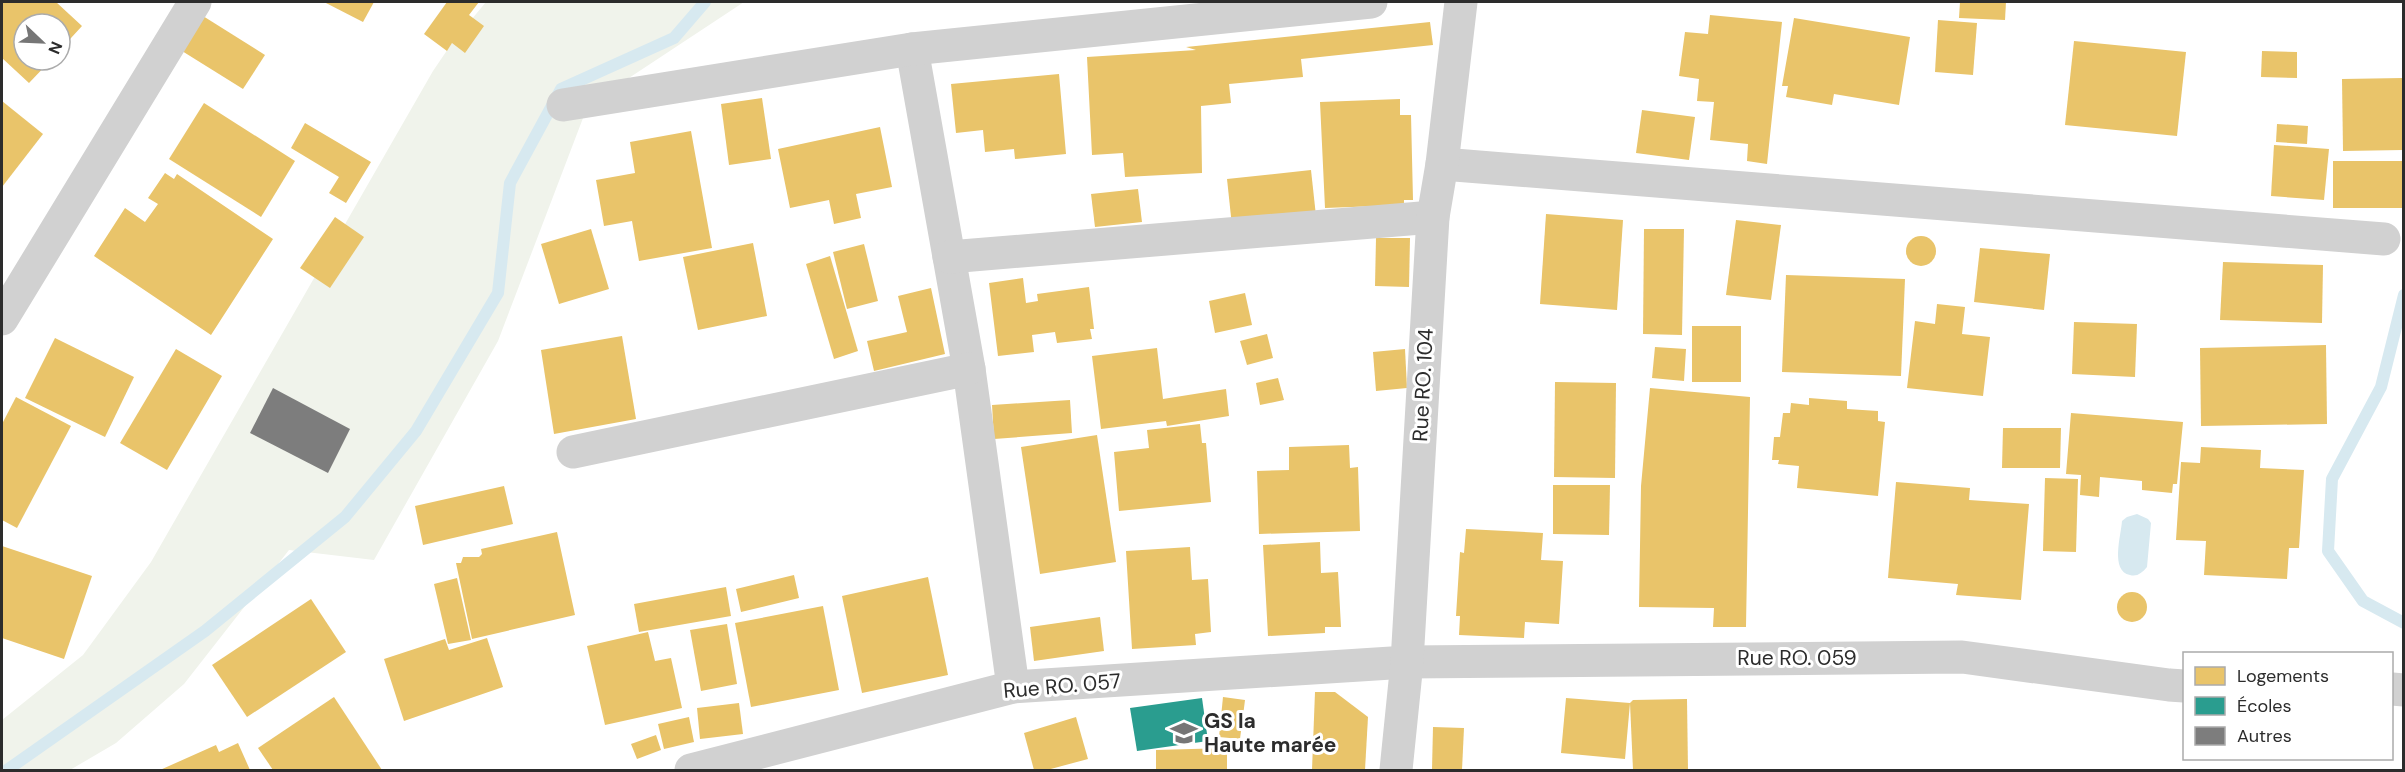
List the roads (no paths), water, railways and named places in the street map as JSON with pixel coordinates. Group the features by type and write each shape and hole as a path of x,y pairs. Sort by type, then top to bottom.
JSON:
{"street":[{"path":"2,320 195,2"},
{"path":"563,105 912,49 1371,2"},
{"name":"Rue RO. 104","path":"1396,771 1407,662 1433,217 1442,164 1461,2"},
{"path":"912,49 969,369 1013,687"},
{"path":"1442,164 2384,239"},
{"path":"949,257 1433,217"},
{"path":"573,452 969,369"},
{"name":"Rue RO. 059","path":"1407,662 1962,657 2183,686"},
{"name":"Rue RO. 057","path":"691,771 1013,687 1407,662"}],"waterway":[{"path":"7,770 205,631 345,517 416,431 498,293 510,183 561,89 674,38 705,2"},
{"path":"2404,295 2381,387 2332,479 2328,551 2363,601 2404,623"}],"place":[{"name":"GS la Haute marée","path":"1184,733"}]}
